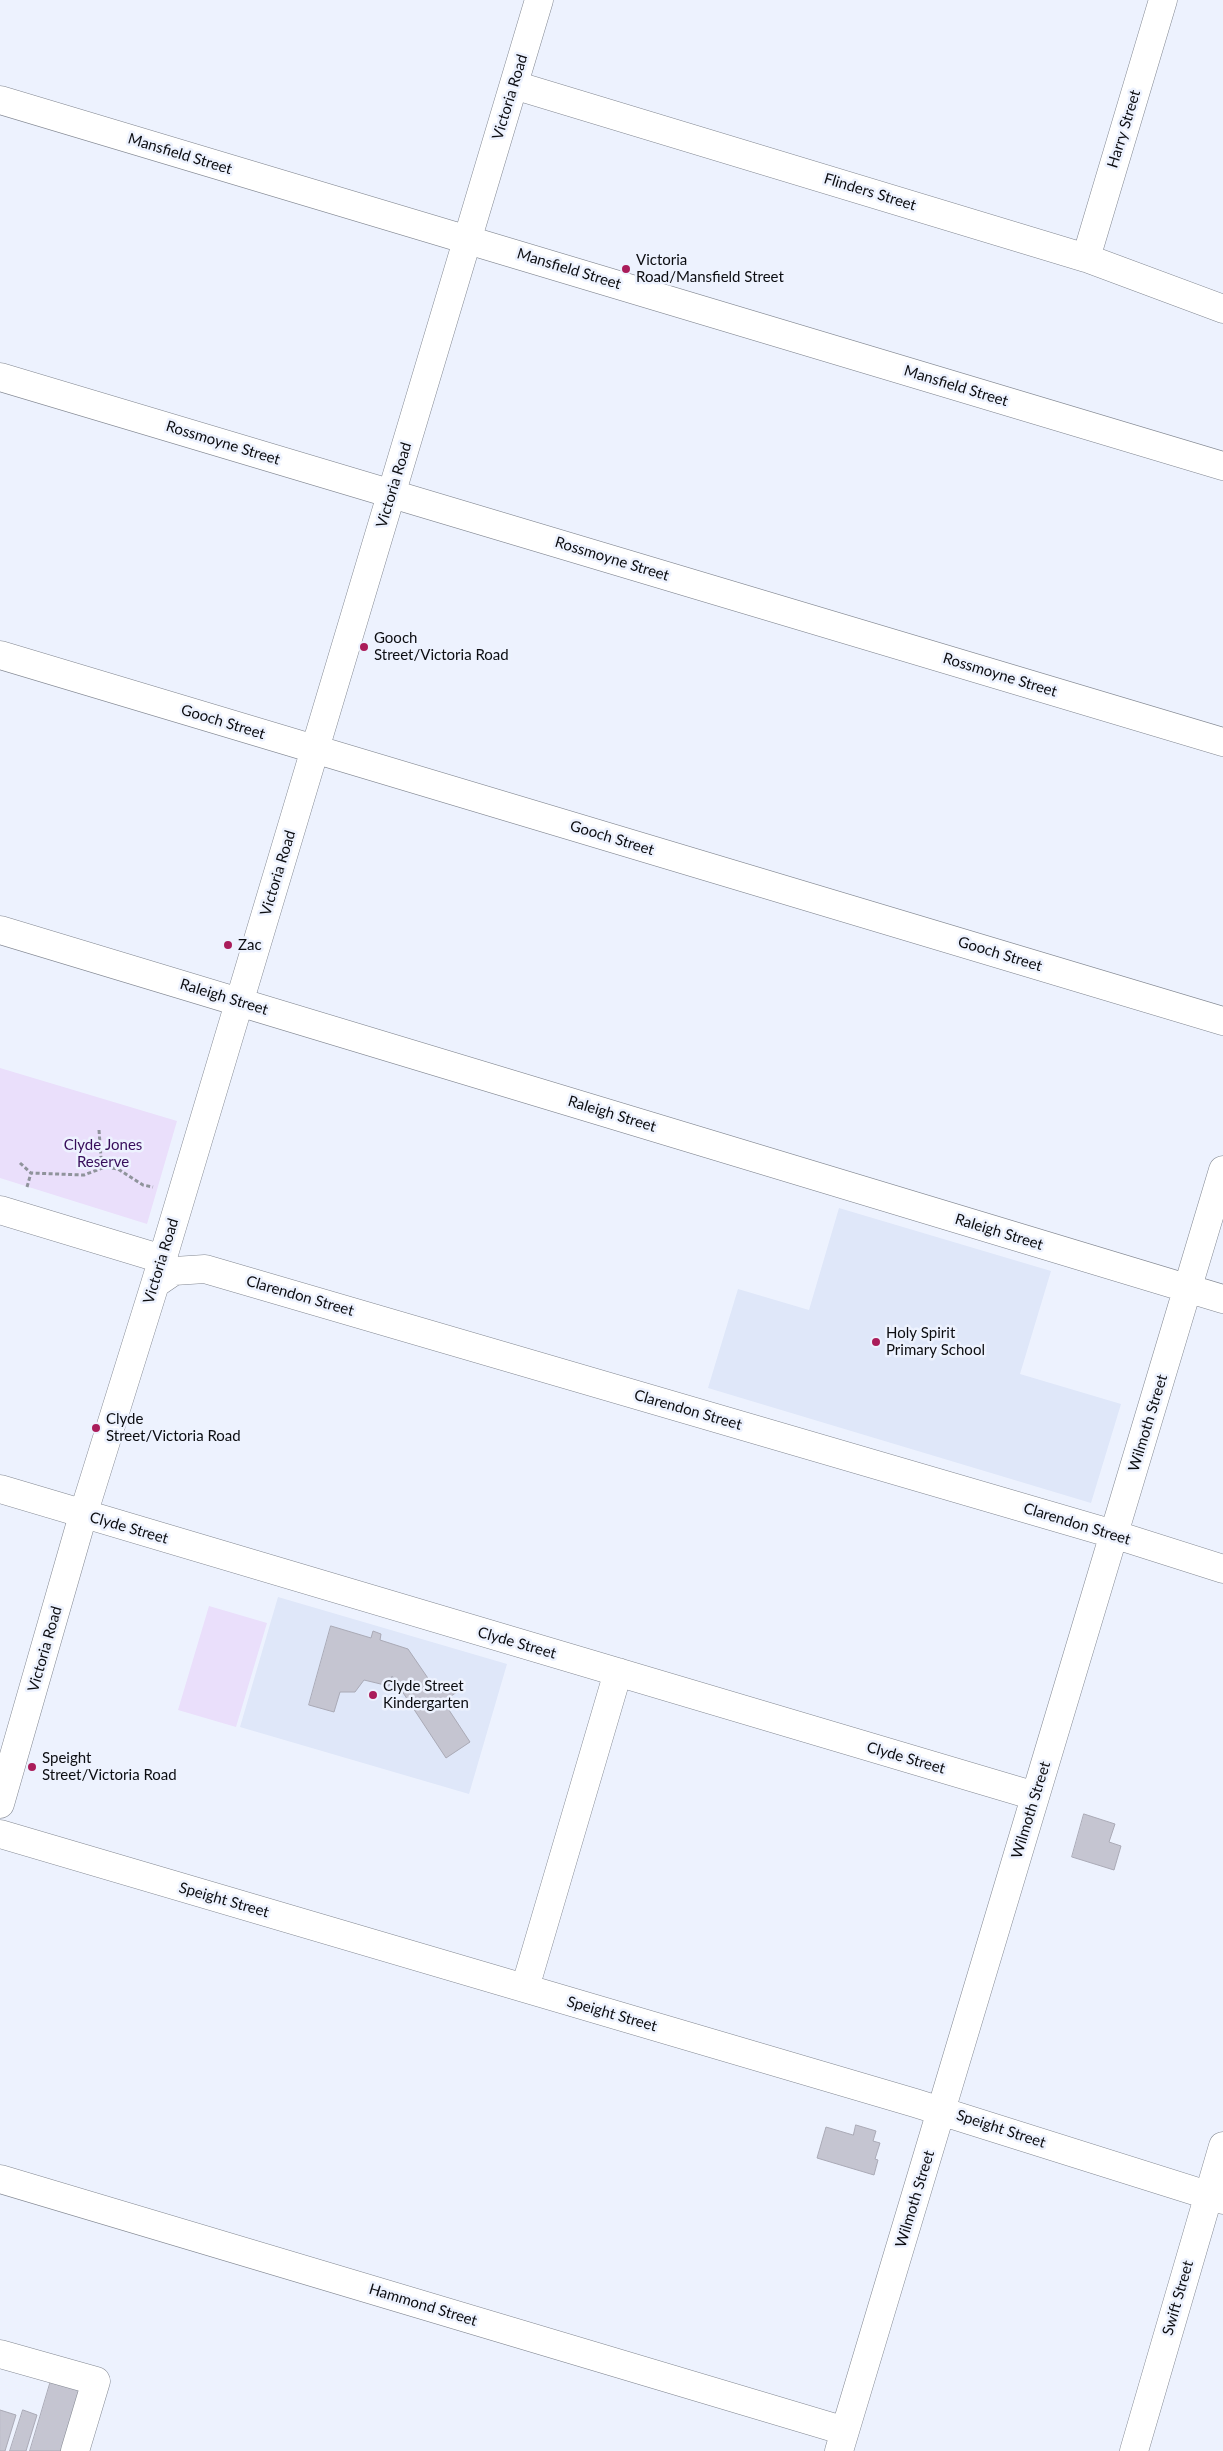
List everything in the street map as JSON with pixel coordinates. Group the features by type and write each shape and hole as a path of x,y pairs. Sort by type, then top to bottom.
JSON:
{"street":[{"name":"Victoria Road","path":"0,1804 83,1514 159,1272 539,0"},
{"name":"Harry Street","path":"1086,258 1163,0"},
{"name":"Flinders Street","path":"514,84 1086,258 1223,310"},
{"name":"Mansfield Street","path":"0,100 1223,466"},
{"name":"Rossmoyne Street","path":"0,377 1223,742"},
{"name":"Gooch Street","path":"0,655 1223,1021"},
{"name":"Raleigh Street","path":"0,930 1223,1299"},
{"name":"Wilmoth Street","path":"842,2441 1113,1534 1189,1289 1223,1170"},
{"path":"0,1210 159,1272"},
{"name":"Clarendon Street","path":"159,1272 205,1269 1113,1534 1223,1569"},
{"name":"Clyde Street","path":"0,1489 1035,1796"},
{"path":"525,1988 618,1672"},
{"name":"Speight Street","path":"0,1834 941,2110 1216,2197"},
{"name":"Swift Street","path":"1134,2451 1216,2197 1223,2146"},
{"name":"Hammond Street","path":"0,2179 842,2441"},
{"path":"0,2354 96,2381 75,2451"}],"path":[{"path":"99,1130 101,1158 105,1167"},
{"path":"20,1163 31,1173 84,1175 105,1167 118,1170 143,1185 153,1188"},
{"path":"27,1186 31,1173"}],"shaded area":[{"name":"Holy Spirit Primary School","path":"839,1208 1051,1271 1020,1374 1121,1404 1091,1503 708,1388 738,1289 809,1310"},
{"name":"Clyde Street Kindergarten","path":"278,1597 507,1664 469,1794 240,1727"}],"green space":[{"name":"Clyde Jones Reserve","path":"0,1068 177,1121 147,1224 0,1178"},
{"path":"209,1606 267,1623 236,1727 178,1710"}],"building":[{"path":"331,1626 371,1638 373,1631 381,1634 380,1640 408,1649 434,1687 441,1682 445,1689 453,1685 457,1692 451,1696 454,1702 447,1707 470,1742 446,1758 392,1676 389,1686 364,1680 355,1692 340,1692 334,1712 309,1705"},
{"path":"1084,1814 1115,1824 1109,1842 1121,1846 1114,1870 1072,1857"},
{"path":"856,2125 876,2131 873,2141 880,2143 875,2159 878,2160 874,2175 817,2158 826,2127 853,2135"},
{"path":"52,2377 89,2387 71,2451 30,2451"},
{"path":"0,2410 16,2415 5,2451 0,2451"},
{"path":"23,2410 37,2415 26,2451 10,2451"}],"place":[{"name":"Victoria Road/Mansfield Street","path":"626,269"},
{"name":"Gooch Street/Victoria Road","path":"364,647"},
{"name":"Zac","path":"228,945"},
{"name":"Holy Spirit Primary School","path":"876,1342"},
{"name":"Clyde Street/Victoria Road","path":"96,1428"},
{"name":"Clyde Street Kindergarten","path":"373,1695"},
{"name":"Speight Street/Victoria Road","path":"32,1767"}]}
